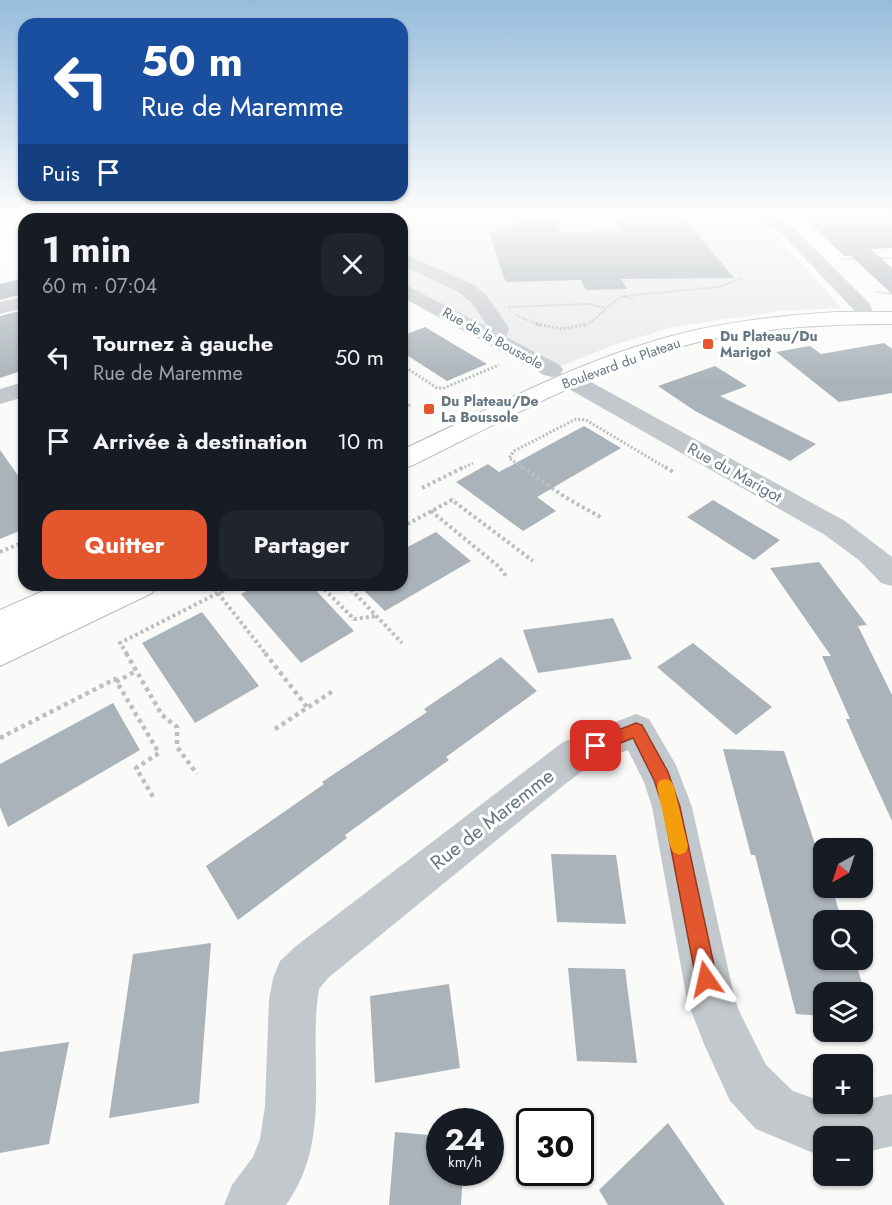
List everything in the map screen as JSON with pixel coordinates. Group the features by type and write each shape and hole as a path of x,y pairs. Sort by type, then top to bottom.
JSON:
{"main road":[{"name":"Boulevard du Plateau","path":"408,439 561,375 690,338 892,307"},
{"name":"Boulevard du Plateau","path":"857,311 892,318"},
{"name":"Boulevard du Plateau","path":"408,457 561,375"},
{"path":"0,625 74,591"},
{"path":"0,652 128,591"}],"street":[{"path":"428,270 456,283 479,299 499,328 495,338"},
{"path":"814,270 857,311"},
{"name":"Rue de la Boussole","path":"408,292 561,375"},
{"path":"0,308 18,304"},
{"name":"Rue du Marigot","path":"561,375 818,518 852,540 891,573"},
{"path":"0,397 18,391"},
{"name":"Rue de Maremme","path":"252,1205 274,1175 287,1139 291,1106 293,1000 297,978 312,962 550,773 576,754 636,730 662,778 672,807 711,1000 721,1027 748,1083 775,1110 818,1128 853,1129 892,1120"}],"path":[{"path":"605,308 589,304 502,307 534,324 567,329 591,322 605,308 612,301 624,296 693,291 719,287 742,278"},
{"path":"624,296 634,299"},
{"path":"408,369 437,388 444,388 499,364"},
{"path":"602,518 565,497 509,458 514,451 576,419 586,420 675,473"},
{"path":"422,488 473,463"},
{"path":"408,524 452,500 533,561"},
{"path":"431,511 498,566 507,578"},
{"path":"0,552 18,544"},
{"path":"197,774 177,747 177,727 162,715 120,643 222,591"},
{"path":"326,591 354,619 377,616"},
{"path":"353,591 402,643"},
{"path":"218,593 308,707"},
{"path":"116,682 136,671"},
{"path":"0,738 115,679 159,753 136,768 155,800"},
{"path":"274,729 333,691"}],"shaded area":[{"path":"408,270 807,270 842,308 778,311 673,327 611,346 552,370 408,292"}],"building":[{"path":"501,270 728,270 734,278 621,279 627,289 586,290 581,280 507,282"},
{"path":"866,270 892,270 892,294"},
{"path":"18,280 18,296 0,300 0,284"},
{"path":"18,312 18,372 0,378 0,316"},
{"path":"425,327 487,364 447,381 408,356 408,334"},
{"path":"884,343 892,349 892,393 839,402 776,352 810,346 821,354"},
{"path":"715,366 747,386 720,396 816,444 790,461 695,411 658,386"},
{"path":"584,426 621,448 537,497 556,511 523,531 456,482 488,464 499,472"},
{"path":"0,450 18,476 18,532 0,539"},
{"path":"713,500 780,540 754,560 687,517"},
{"path":"436,532 471,561 385,611 364,591 408,591 408,547"},
{"path":"819,562 867,625 858,626 892,695 892,821 846,719 850,719 822,656 831,656 770,568"},
{"path":"247,591 317,591 354,631 301,663 241,594"},
{"path":"202,612 259,686 195,723 142,643"},
{"path":"613,618 632,659 538,673 523,630"},
{"path":"693,643 772,707 736,735 657,667"},
{"path":"501,657 537,691 446,757 449,760 345,835 347,838 238,920 206,866 324,784 322,782 427,712 424,709"},
{"path":"113,703 140,750 8,827 0,807 0,764"},
{"path":"723,749 784,751 813,838 813,898 835,898 839,910 813,910 813,970 858,970 862,982 813,982 813,1015 796,1014 755,855 751,855"},
{"path":"551,854 616,855 626,924 557,922"},
{"path":"211,943 199,1103 109,1118 133,954"},
{"path":"568,968 625,969 637,1063 577,1061"},
{"path":"449,984 460,1068 375,1083 370,996"},
{"path":"69,1042 49,1144 0,1153 0,1052"},
{"path":"668,1123 725,1205 608,1205 599,1190"},
{"path":"395,1132 426,1135 426,1186 462,1186 461,1205 389,1205"}],"slow traffic":[{"path":"665,787 672,807 679,846"}],"place":[{"name":"Du Plateau/Du Marigot","path":"708,344"},
{"name":"Du Plateau/De La Boussole","path":"429,409"}],"route":[{"path":"596,746 636,730 662,778 672,807 706,979"}]}
